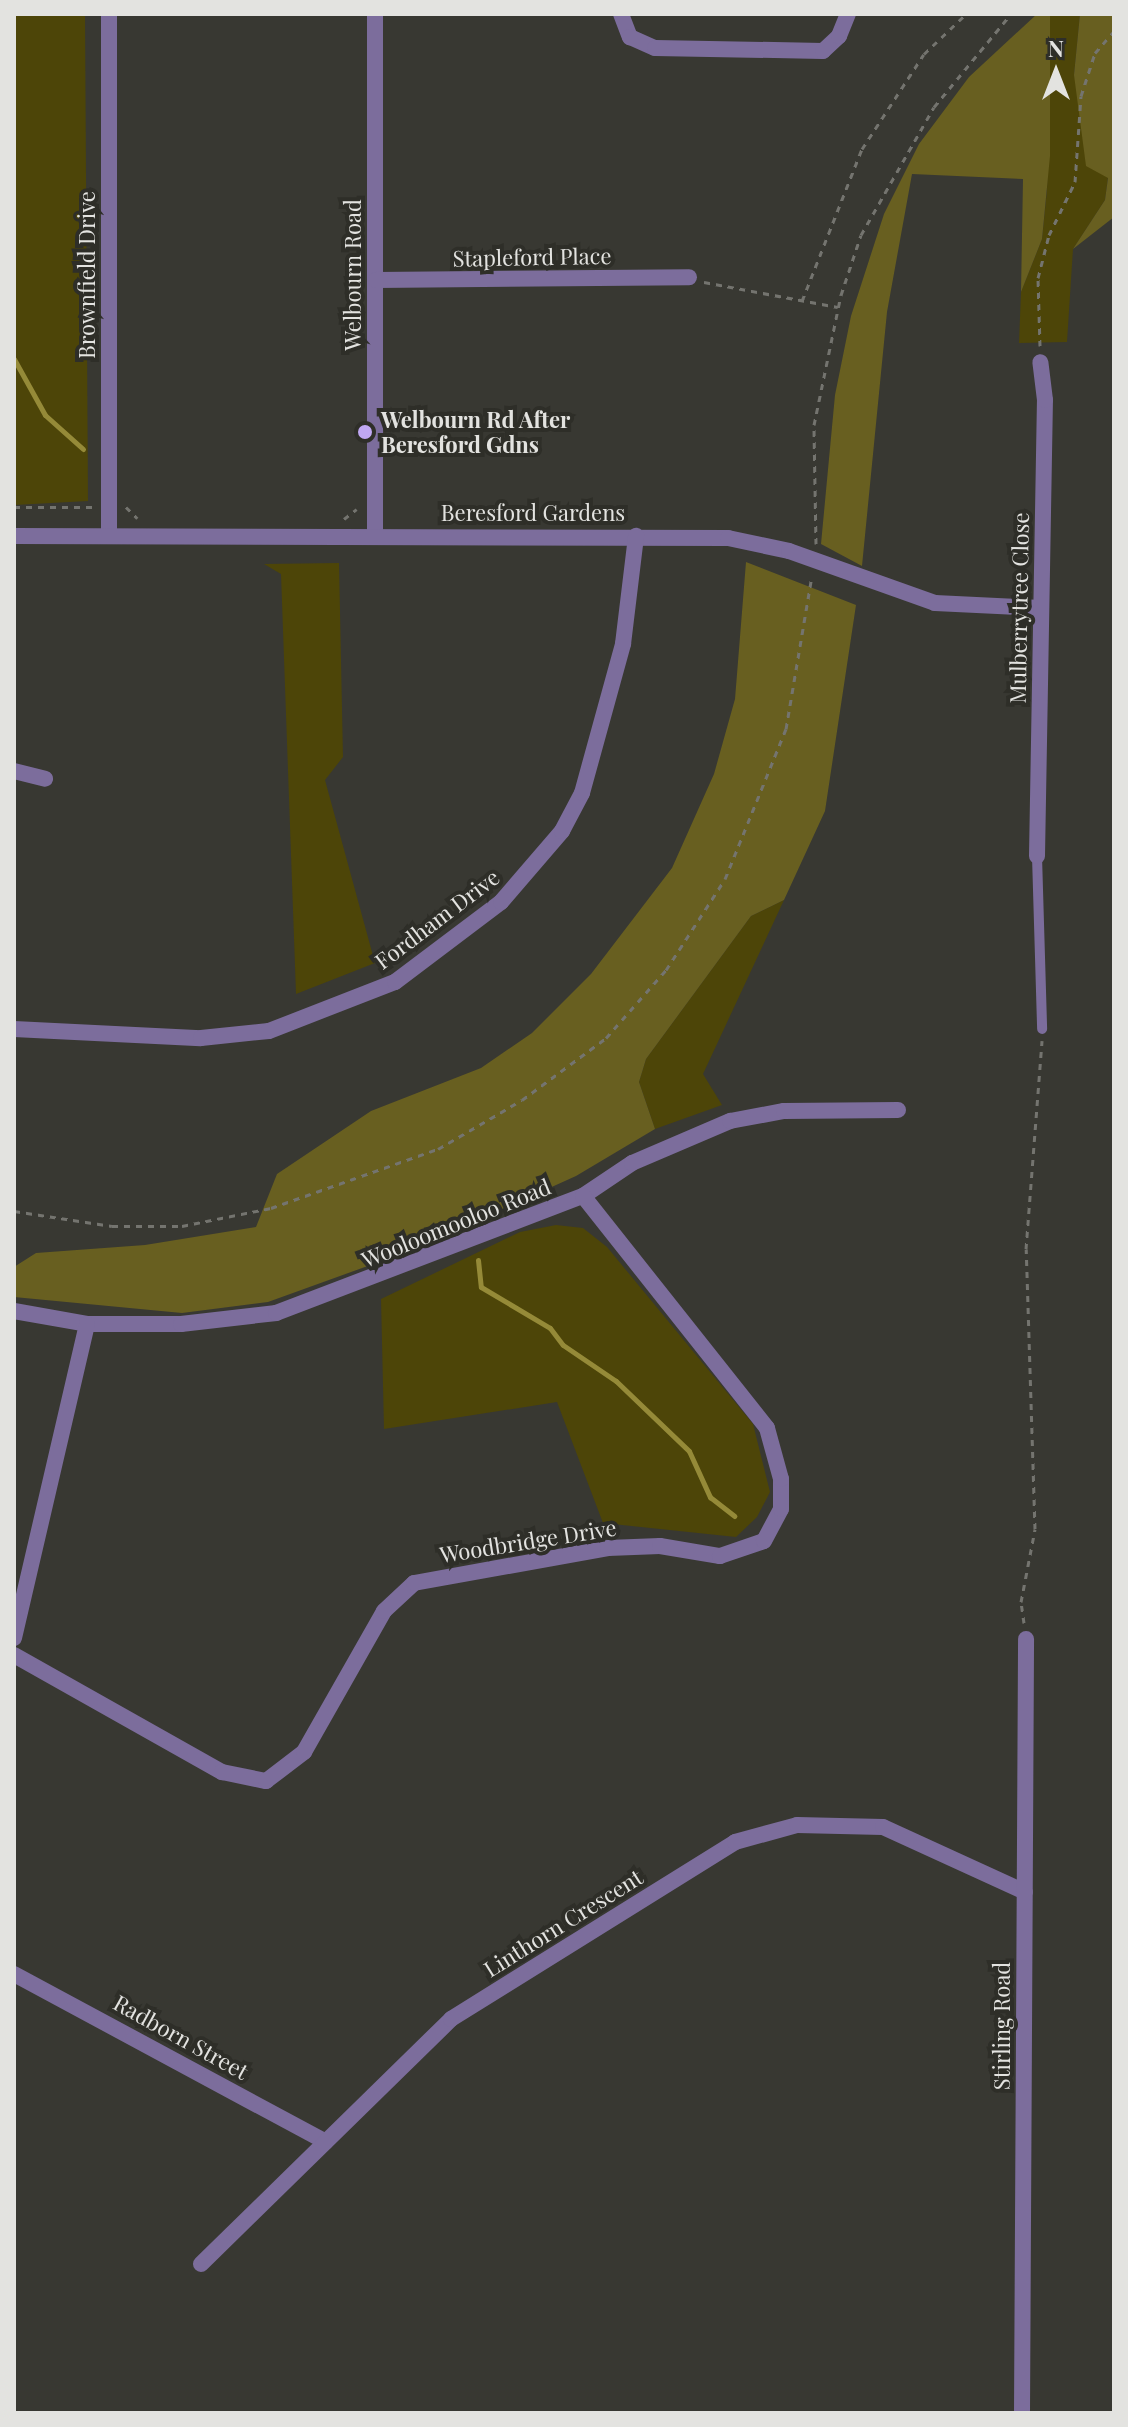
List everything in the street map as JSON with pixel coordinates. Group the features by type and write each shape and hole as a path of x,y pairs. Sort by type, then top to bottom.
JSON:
{"street":[{"name":"Brownfield Drive","path":"109,14 109,535"},
{"name":"Welbourn Road","path":"375,14 375,535"},
{"path":"621,14 630,37 655,48 823,51 839,36 848,14"},
{"name":"Stapleford Place","path":"376,280 689,277"},
{"name":"Mulberrytree Close","path":"1037,856 1045,400 1040,362"},
{"name":"Beresford Gardens","path":"14,536 636,536 743,540 935,603 1041,608"},
{"name":"Fordham Drive","path":"14,1029 187,1038 269,1031 395,982 501,902 562,831 587,779 623,644 636,536"},
{"path":"14,771 45,779"},
{"name":"Wooloomooloo Road","path":"14,1311 87,1324 181,1324 276,1313 583,1196 632,1163 730,1121 784,1111 898,1110"},
{"name":"Woodbridge Drive","path":"14,1655 222,1772 266,1781 304,1752 384,1611 414,1583 608,1548 660,1546 720,1556 764,1541 781,1509 781,1479 767,1428 583,1196"},
{"path":"14,1638 87,1324"},
{"name":"Stirling Road","path":"1022,2413 1026,1639"},
{"name":"Linthorn Crescent","path":"201,2264 451,2019 735,1842 797,1825 883,1827 1025,1892"},
{"name":"Radborn Street","path":"14,1974 326,2142"}],"lane":[{"path":"1037,856 1042,1029"}],"path":[{"path":"802,301 862,149 924,54 966,14"},
{"path":"14,1211 112,1226 182,1226 271,1208 438,1149 522,1100 606,1038 697,926 763,794 798,675 814,562 814,425 838,307 861,235 897,164 978,48 1011,14"},
{"path":"1040,362 1038,278 1049,235 1075,182 1081,96 1095,53 1114,31"},
{"path":"689,277 838,307"},
{"path":"336,521 360,502"},
{"path":"14,507 127,507 150,521"},
{"path":"1026,1639 1021,1602 1035,1529 1026,1249 1042,1029"}],"shaded area":[{"path":"14,14 85,14 88,501 14,505"},
{"path":"1037,14 1050,14 1050,156 1042,239 1021,292 1023,179 912,174 887,312 862,566 821,544 835,395 851,316 884,214 919,144 969,77"},
{"path":"1050,14 1080,14 1074,75 1108,177 1105,200 1073,249 1067,342 1019,343 1021,292 1042,239 1047,190"},
{"path":"1080,14 1114,14 1114,217 1073,249 1105,200 1108,178 1086,166 1074,75"},
{"path":"746,562 856,605 825,811 784,900 751,916 646,1059 639,1082 655,1129 576,1176 412,1250 268,1302 182,1313 14,1297 14,1267 36,1253 145,1245 256,1227 277,1174 371,1111 481,1068 532,1033 591,974 672,868 714,774 735,699"},
{"path":"339,563 343,757 325,780 375,963 296,994 281,574 264,564"},
{"path":"784,900 703,1074 722,1105 655,1129 639,1082 646,1059 751,916"},
{"path":"556,1225 583,1228 607,1247 753,1424 770,1492 757,1517 736,1537 603,1523 557,1402 384,1429 381,1299 520,1232"}],"waterway":[{"path":"14,359 45,415 83,449"},
{"path":"478,1260 481,1287 550,1328 563,1345 616,1381 689,1451 710,1497 734,1516"}],"place":[{"name":"Welbourn Rd After Beresford Gdns","path":"365,432"}]}
